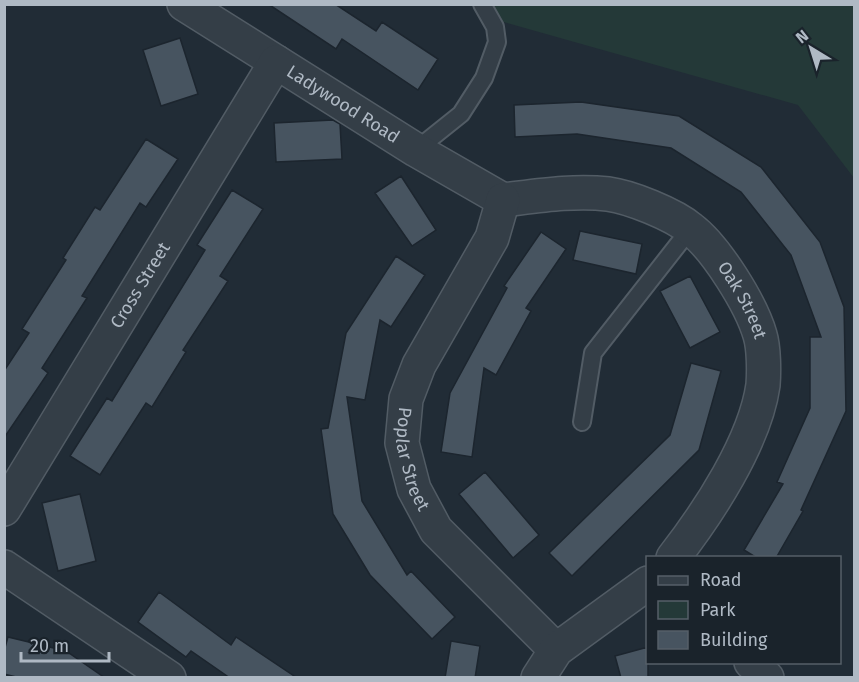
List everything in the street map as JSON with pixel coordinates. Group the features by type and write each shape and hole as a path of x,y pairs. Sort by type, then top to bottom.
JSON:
{"street":[{"name":"Ladywood Road","path":"184,4 416,150 503,200"},
{"name":"Cross Street","path":"4,509 276,62"},
{"name":"Oak Street","path":"503,200 568,193 609,194 653,208 691,228 718,256 740,292 760,336 763,385 748,434 721,487 698,526 675,556"},
{"name":"Poplar Street","path":"503,200 492,238 419,365 406,399 402,443 414,489 436,530 556,651"},
{"path":"4,567 169,678"},
{"path":"538,678 556,651 646,584"},
{"path":"752,664 767,678"}],"lane":[{"path":"416,150 461,114 484,78 497,42 495,27 482,4"},
{"path":"582,422 593,353 691,228"}],"green space":[{"path":"476,5 854,5 854,178 798,105 500,21"}],"building":[{"path":"268,4 335,4 376,31 382,22 438,59 418,90 342,39 336,49"},
{"path":"180,38 198,94 161,106 143,50"},
{"path":"581,102 679,116 761,167 820,242 844,307 846,411 801,510 803,511 777,556 754,556 744,550 783,484 777,482 810,408 810,337 821,337 791,255 741,192 671,148 577,134 515,137 514,105"},
{"path":"333,120 340,124 342,159 276,162 274,123"},
{"path":"146,139 178,159 146,207 140,203 82,296 87,298 42,368 48,373 4,438 4,371 29,333 22,329 66,260 63,258 95,207 100,210"},
{"path":"401,176 436,230 412,246 375,193"},
{"path":"232,190 263,209 220,276 228,281 183,350 186,352 152,407 146,403 100,475 70,456 107,398 112,401 205,250 197,245"},
{"path":"580,231 642,244 636,274 573,260"},
{"path":"541,232 566,249 526,308 531,311 496,375 484,368 472,457 441,452 450,393 507,288 504,286"},
{"path":"396,256 425,275 391,327 380,320 365,400 347,397 362,501 407,575 411,571 455,617 432,639 370,575 333,514 321,429 328,428 346,333"},
{"path":"690,276 720,332 690,348 660,291"},
{"path":"691,363 721,371 699,450 572,576 549,553 670,435"},
{"path":"485,472 539,535 513,558 459,494"},
{"path":"80,494 96,561 58,571 42,503"},
{"path":"159,592 231,645 236,637 297,678 230,678 191,651 186,657 138,622"},
{"path":"8,637 66,651 105,678 20,678 4,674 4,651"},
{"path":"451,641 480,646 475,678 445,678"},
{"path":"646,648 648,678 621,678 615,656"}]}
